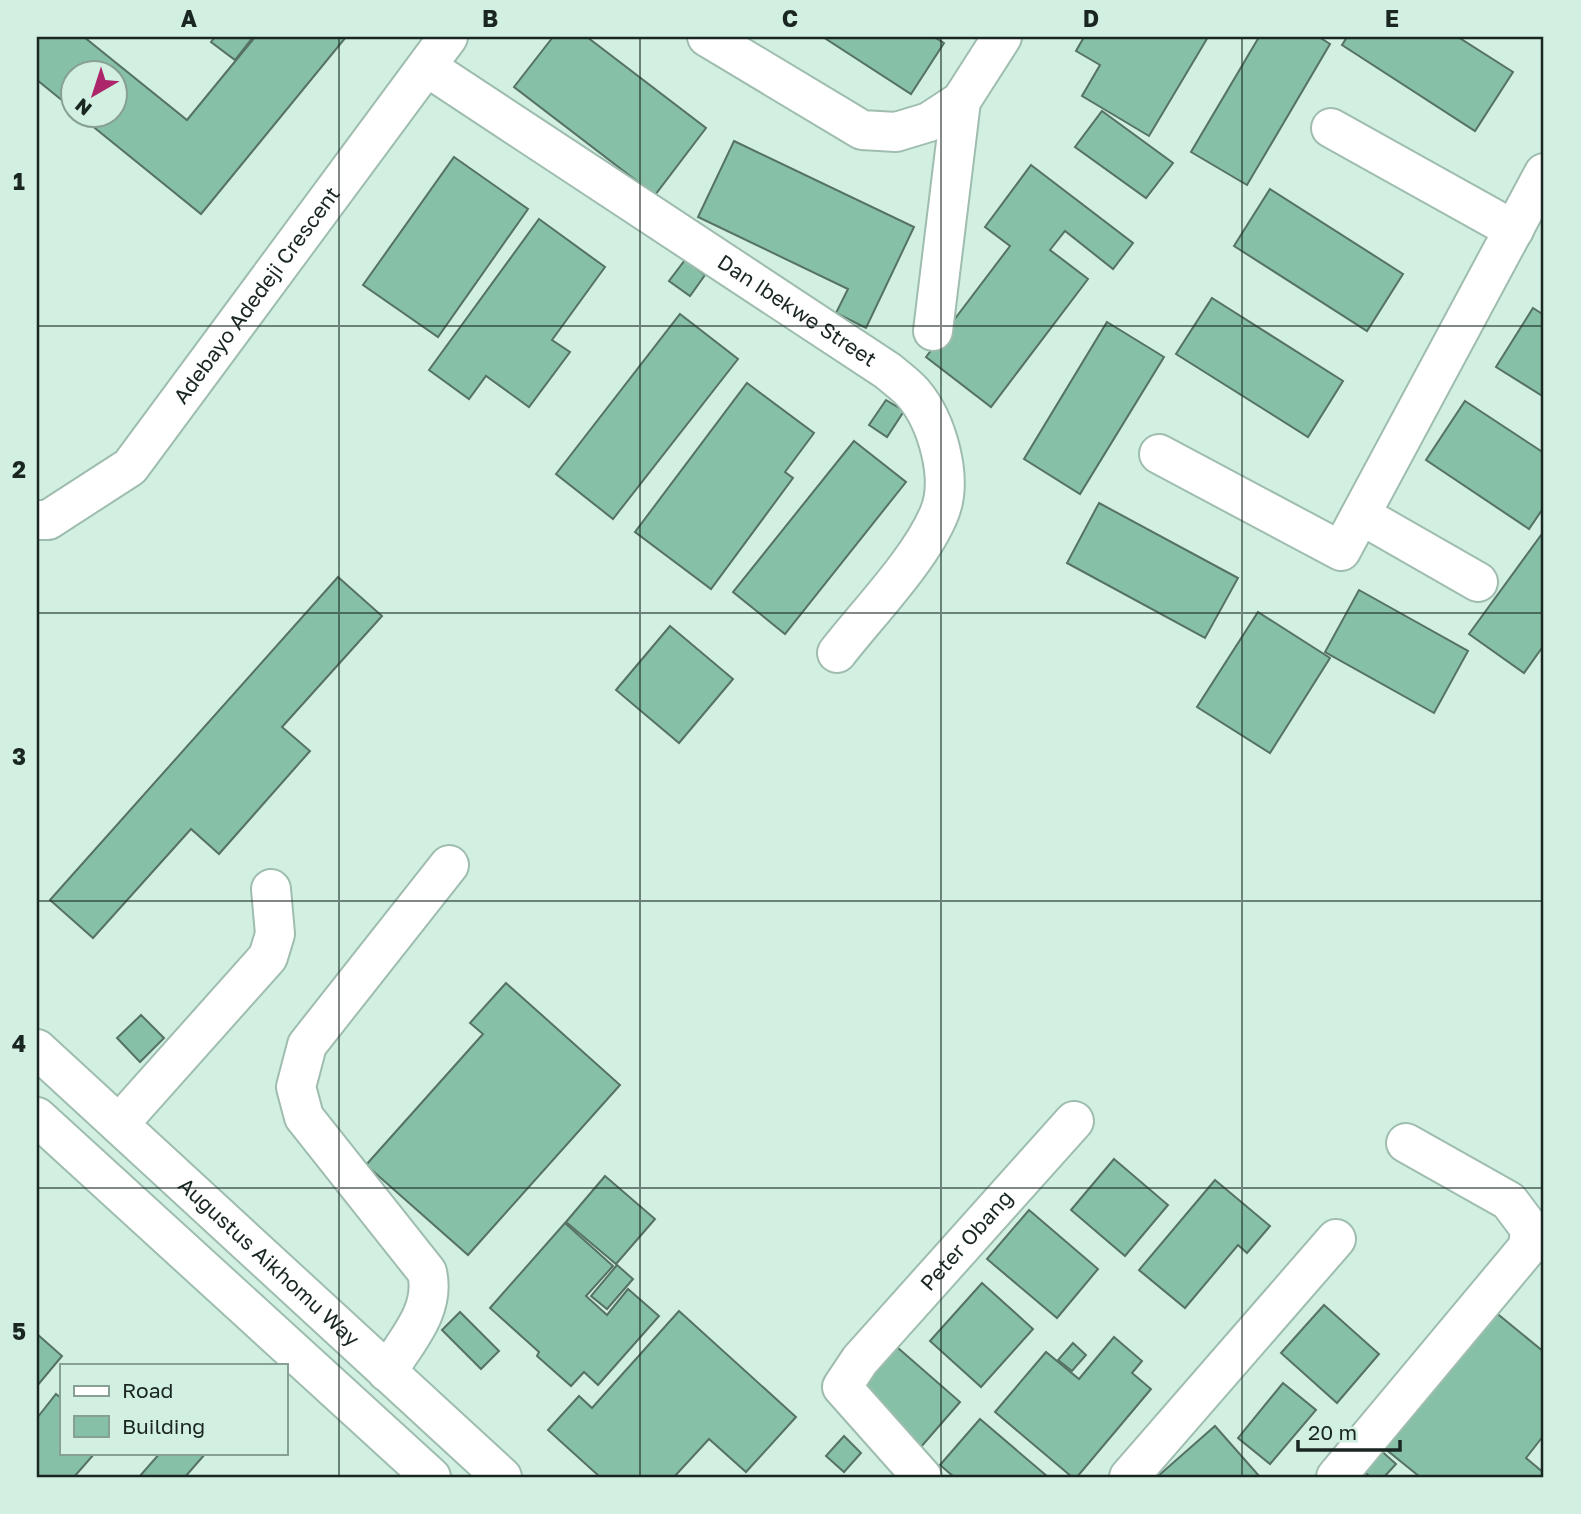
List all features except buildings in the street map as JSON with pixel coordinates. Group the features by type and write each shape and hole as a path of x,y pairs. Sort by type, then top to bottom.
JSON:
{"street":[{"path":"707,37 862,130 896,132 929,122 961,101 1002,37"},
{"name":"Adebayo Adedeji Crescent","path":"37,520 48,520 130,467 438,52"},
{"name":"Dan Ibekwe Street","path":"438,52 888,371 913,393 930,420 939,450 945,482 940,513 919,549 837,653"},
{"path":"933,331 961,101"},
{"path":"1331,128 1528,220"},
{"path":"1159,454 1341,551 1528,220 1544,173"},
{"path":"1361,515 1478,582"},
{"path":"387,1372 429,1304 431,1289 427,1272 304,1117 296,1087 307,1045 449,865"},
{"path":"119,1124 268,957 275,934 271,889"},
{"name":"Augustus Aikhomu Way","path":"37,1049 502,1477"},
{"path":"37,1117 431,1477"},
{"name":"Peter Obang","path":"922,1477 842,1387 860,1360 1074,1121"},
{"path":"1336,1477 1528,1247 1530,1229 1509,1201 1406,1143"},
{"path":"1129,1477 1336,1239"}]}
